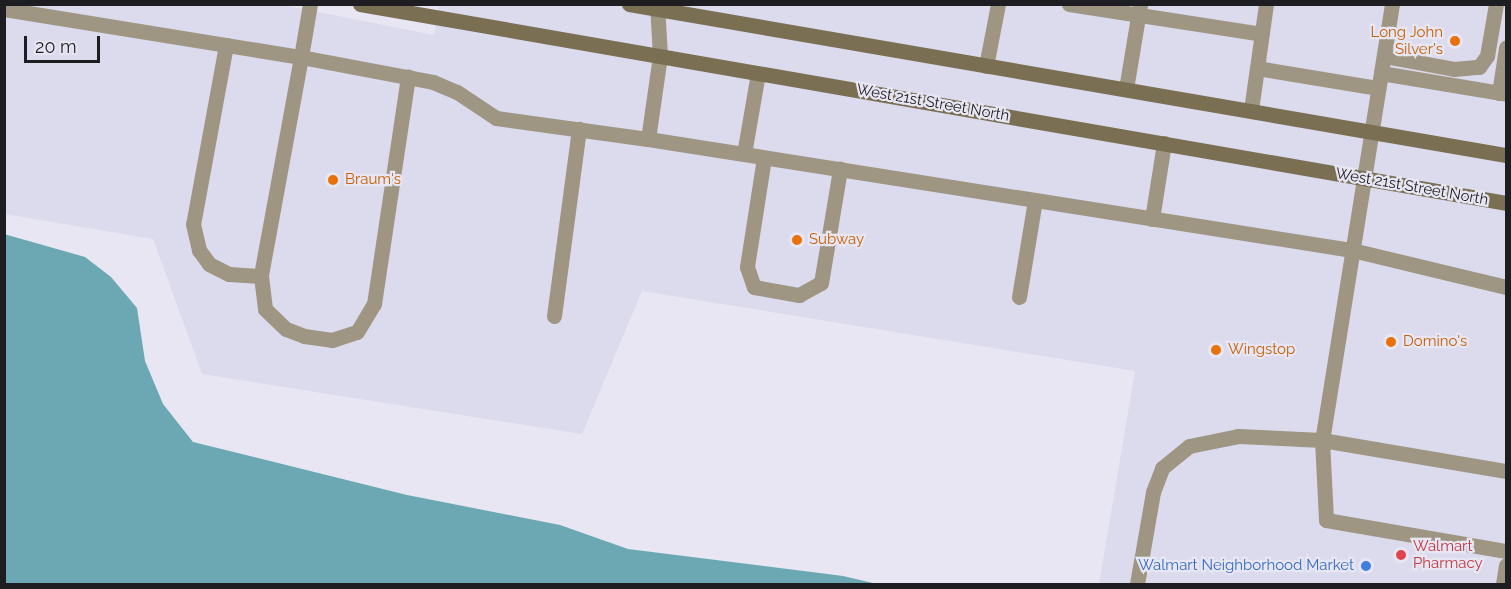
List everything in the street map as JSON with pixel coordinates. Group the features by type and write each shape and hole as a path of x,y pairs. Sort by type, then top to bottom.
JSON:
{"main road":[{"name":"West 21st Street North","path":"360,4 1506,203"},
{"path":"629,4 1506,155"}],"street":[{"path":"310,4 261,276 265,309 286,329 332,340 357,332 374,304 408,77"},
{"path":"986,66 998,4"},
{"path":"1069,4 1140,10 1262,34"},
{"path":"1251,110 1266,4"},
{"path":"1392,4 1322,440 1326,520 1506,551"},
{"path":"1384,56 1454,69 1479,67 1487,56 1496,4"},
{"path":"648,139 660,56 657,7"},
{"path":"4,9 301,57 408,77 457,92 496,118 648,139 1352,250 1506,287"},
{"path":"1126,89 1140,10"},
{"path":"226,45 192,224 199,250 209,264 229,274 261,276"},
{"path":"1257,68 1503,93 1506,48"},
{"path":"744,154 758,73"},
{"path":"554,316 579,129"},
{"path":"1152,219 1164,143"},
{"path":"764,158 747,267 754,287 799,296 821,283 840,169"},
{"path":"1019,297 1035,200"},
{"path":"1137,585 1153,492 1162,468 1189,446 1238,436 1322,440 1506,471"},
{"path":"1503,585 1506,565"}],"shaded area":[{"path":"439,4 1506,5 1506,584 1099,584 1135,371 642,291 582,434 202,374 153,239 5,214 4,5 283,5 434,35"}],"water":[{"path":"4,234 85,257 111,277 137,308 145,361 163,404 193,442 407,495 560,525 628,549 843,576 877,584 5,584"}],"place":[{"name":"Long John Silver's","path":"1455,41"},
{"name":"Braum's","path":"333,180"},
{"name":"Subway","path":"797,240"},
{"name":"Domino's","path":"1391,342"},
{"name":"Wingstop","path":"1216,350"},
{"name":"Walmart Pharmacy","path":"1401,555"},
{"name":"Walmart Neighborhood Market","path":"1366,566"}]}
